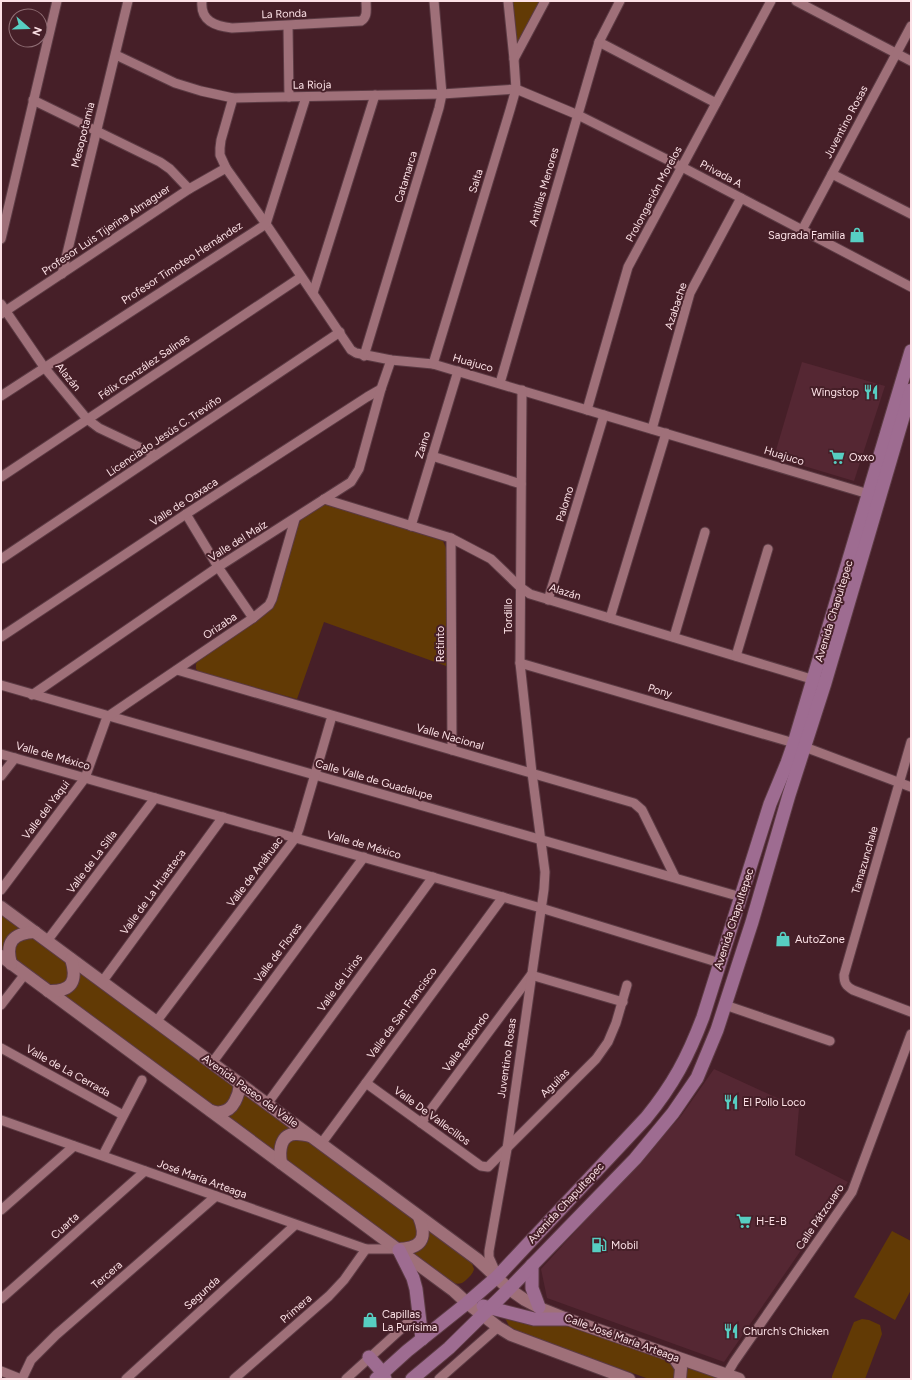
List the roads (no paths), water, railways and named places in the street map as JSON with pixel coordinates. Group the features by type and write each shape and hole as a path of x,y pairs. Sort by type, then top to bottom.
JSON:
{"main road":[{"name":"Avenida Chapultepec","path":"412,1379 449,1348 509,1289 635,1159 673,1113 691,1087 708,1053 726,1005 789,795 799,744 874,495 911,351"},
{"path":"874,495 911,390"},
{"name":"Avenida Chapultepec","path":"381,1377 422,1339 497,1277 646,1118 664,1096 678,1074 696,1037 770,804 787,763 799,744"},
{"path":"720,963 718,994 719,999 726,1005"},
{"path":"703,1017 713,1012 721,1018"},
{"path":"635,1159 631,1152 647,1126 646,1118"},
{"path":"398,1249 413,1278 418,1296 418,1312 422,1339"},
{"path":"532,1265 532,1288 539,1307"},
{"path":"467,1303 486,1311 534,1319 567,1319"},
{"path":"370,1358 381,1377"}],"street":[{"path":"1,239 57,1"},
{"name":"Mesopotamia","path":"62,274 128,1"},
{"name":"La Ronda","path":"202,1 203,13 206,18 211,22 224,27 232,28 361,21 366,16 366,1"},
{"name":"Catamarca","path":"364,356 442,94 434,1"},
{"name":"Salta","path":"433,364 516,89 508,1"},
{"path":"514,59 545,1"},
{"name":"Antillas Menores","path":"500,383 599,42 620,1"},
{"name":"Prolongación Morelos","path":"587,410 628,267 771,1"},
{"path":"796,1 911,62"},
{"path":"288,26 289,98"},
{"name":"Juventino Rosas","path":"802,230 911,26"},
{"path":"599,42 716,104"},
{"name":"La Rioja","path":"116,55 175,83 201,91 233,98 442,94 516,89"},
{"name":"Privada A","path":"516,89 578,115 682,167 911,287"},
{"path":"313,293 374,95"},
{"path":"266,224 306,97"},
{"name":"Huajuco","path":"233,98 220,144 220,155 226,168 266,224 351,350 364,356 433,364 874,495"},
{"path":"34,100 160,162 170,169 189,189"},
{"name":"Profesor Luis Tijerina Almaguer","path":"3,310 62,274 189,189 226,168"},
{"path":"832,174 911,214"},
{"name":"Azabache","path":"652,429 690,292 742,198"},
{"name":"Profesor Timoteo Hernández","path":"1,396 266,224"},
{"name":"Félix González Salinas","path":"1,477 301,277"},
{"name":"Alazán","path":"3,310 44,367 87,420 99,428 156,455"},
{"name":"Licenciado Jesús C. Treviño","path":"1,559 340,332"},
{"name":"Valle del Maíz","path":"32,694 218,567 347,485 357,474 381,389 391,360"},
{"name":"Zaino","path":"410,526 458,371"},
{"name":"Valle de Oaxaca","path":"1,638 186,514 381,389"},
{"name":"Tordillo","path":"522,390 520,663 532,773 542,840"},
{"name":"Palomo","path":"548,600 604,414"},
{"path":"610,618 666,433"},
{"path":"432,456 521,484"},
{"name":"Alazán","path":"324,499 451,538 491,559 520,587 530,594 819,681"},
{"path":"186,514 218,567 253,618"},
{"name":"Orizaba","path":"107,716 253,618 269,605 272,600 295,519"},
{"path":"674,637 705,532"},
{"name":"Retinto","path":"451,538 452,750"},
{"path":"736,656 768,549"},
{"name":"Pony","path":"520,663 799,744 911,787"},
{"name":"Valle Nacional","path":"177,670 629,802 640,807 675,877"},
{"name":"Calle Valle de Guadalupe","path":"1,685 741,897"},
{"name":"Valle del Yaqui","path":"1,890 85,778 107,716"},
{"name":"Valle de Anáhuac","path":"156,1022 296,838 332,716"},
{"name":"Tamazunchale","path":"911,742 844,975 845,984 853,990 911,1012"},
{"name":"Valle de México","path":"1,754 541,908 720,963"},
{"path":"1,776 15,758"},
{"name":"Valle de La Silla","path":"47,941 155,798"},
{"name":"Valle de La Huasteca","path":"102,982 223,817"},
{"name":"Juventino Rosas","path":"497,1277 489,1257 489,1251 507,1149 541,908 545,872 542,840"},
{"name":"Valle de Flores","path":"212,1063 364,857"},
{"name":"Valle de Lirios","path":"267,1104 433,877"},
{"name":"Valle de San Francisco","path":"321,1144 503,897"},
{"name":"Avenida Paseo del Valle","path":"1,907 477,1259 509,1289"},
{"path":"11,964 8,948 12,940 19,934 35,932"},
{"path":"1,956 398,1249 454,1291 467,1303"},
{"path":"48,991 60,991 67,988 70,984 74,974 71,959"},
{"path":"1,1005 25,974"},
{"path":"531,974 623,1002"},
{"name":"Valle Redondo","path":"421,1124 531,974"},
{"name":"Aguilas","path":"484,1167 491,1165 596,1059 608,1042 616,1024 627,985"},
{"path":"726,1005 830,1041"},
{"name":"Calle Pátzcuaro","path":"725,1377 852,1192 911,1034"},
{"name":"Valle de La Cerrada","path":"1,1048 123,1115"},
{"path":"103,1155 142,1080"},
{"name":"Valle De Vallecillos","path":"366,1083 421,1124 484,1167"},
{"path":"211,1112 222,1112 229,1108 237,1097 240,1084"},
{"name":"José María Arteaga","path":"1,1120 366,1249 398,1249"},
{"path":"281,1163 279,1152 280,1148 283,1141 288,1136 298,1134 311,1136"},
{"path":"1,1210 74,1146"},
{"name":"Cuarta","path":"1,1299 145,1171"},
{"name":"Tercera","path":"21,1379 31,1360 56,1335 216,1196"},
{"path":"398,1249 409,1249 419,1242 424,1232 424,1227 419,1217"},
{"name":"Segunda","path":"126,1379 295,1225"},
{"name":"Primera","path":"234,1379 329,1296 344,1280 366,1249"},
{"name":"Calle José María Arteaga","path":"509,1289 539,1307 567,1319 673,1356 725,1377 739,1379"},
{"path":"486,1311 498,1327 525,1341 623,1378"},
{"path":"346,1379 418,1312"},
{"path":"439,1379 498,1327"},
{"path":"673,1356 681,1368 680,1379"},
{"path":"1,1371 21,1379"}],"place":[{"name":"Sagrada Familia","path":"857,235"},
{"name":"Wingstop","path":"871,392"},
{"name":"Oxxo","path":"837,457"},
{"name":"AutoZone","path":"783,939"},
{"name":"El Pollo Loco","path":"731,1102"},
{"name":"H-E-B","path":"744,1221"},
{"name":"Mobil","path":"599,1245"},
{"name":"Capillas La Purísima","path":"370,1320"},
{"name":"Church's Chicken","path":"731,1331"}]}
